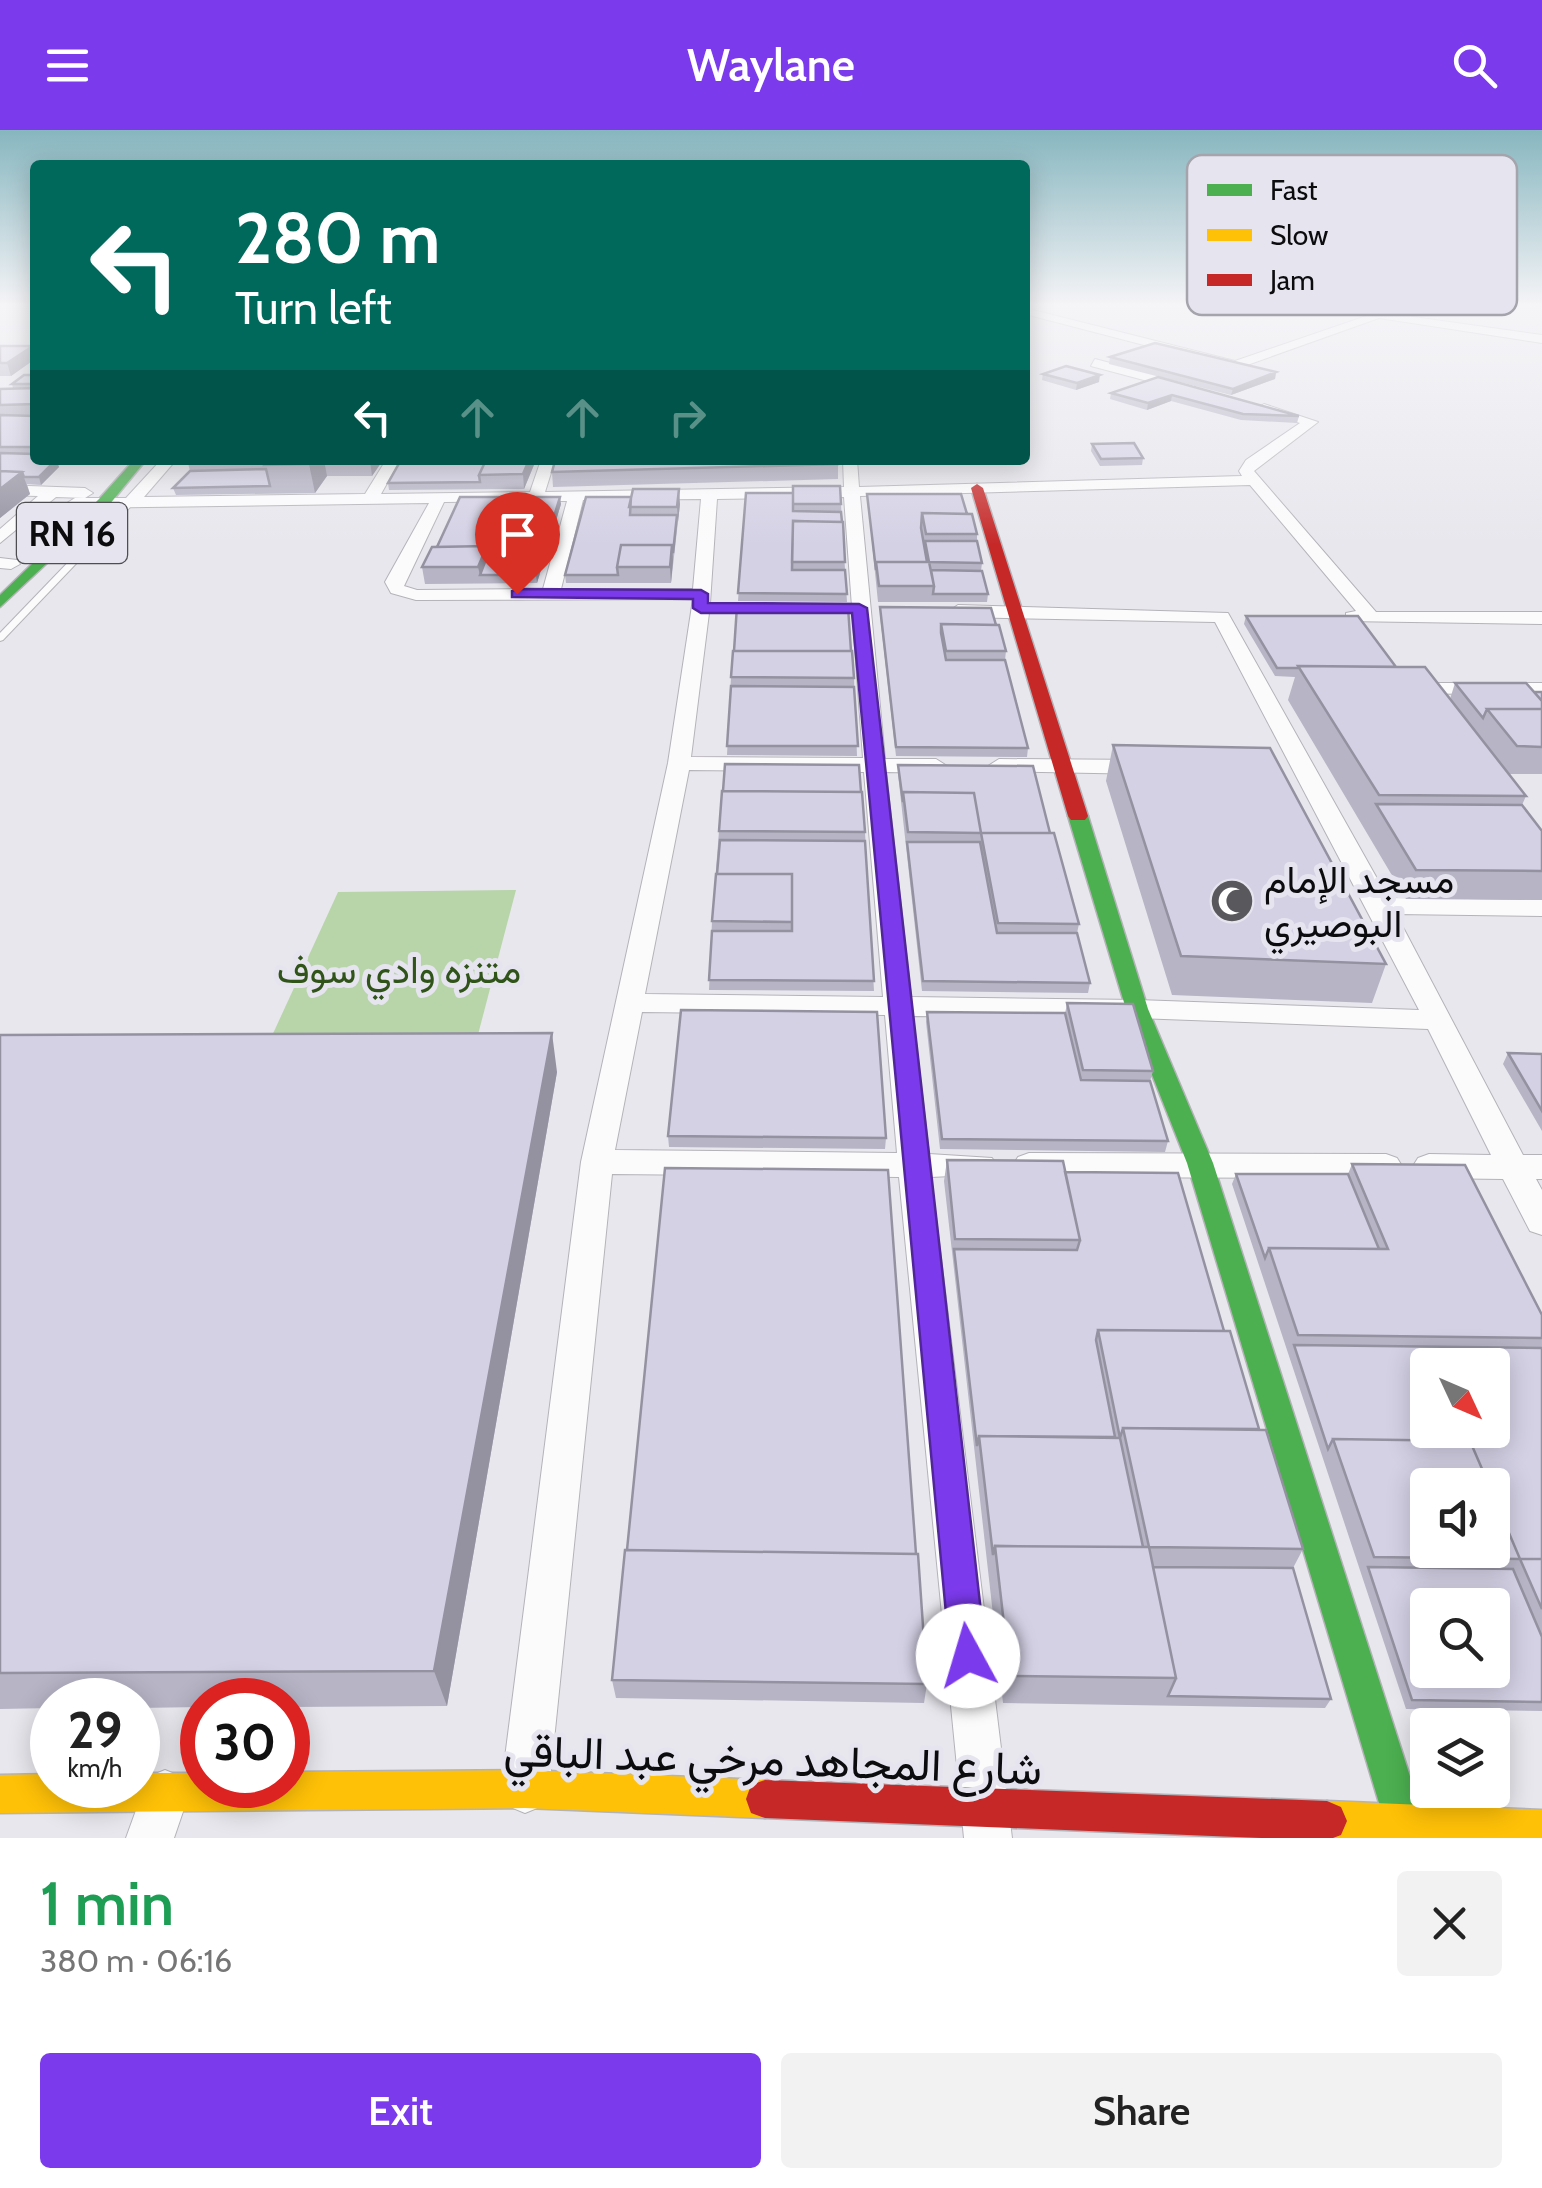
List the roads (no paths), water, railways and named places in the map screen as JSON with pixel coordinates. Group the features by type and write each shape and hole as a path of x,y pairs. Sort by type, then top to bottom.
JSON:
{"street":[{"path":"1181,386 1205,392"},
{"path":"1242,402 1311,422 1246,470 1371,617"},
{"name":"RN 16","path":"0,603 88,499 110,465"},
{"name":"RN 16","path":"4,567 133,465"},
{"path":"131,502 164,465"},
{"path":"370,498 390,465"},
{"path":"536,497 546,465"},
{"path":"0,490 131,502 709,494 850,476 976,488 1254,480"},
{"path":"850,476 859,609 914,1166 986,1822"},
{"path":"976,488 1137,1009 1200,1163 1406,1823"},
{"path":"0,538 52,492"},
{"path":"524,1789 597,1162 679,763 701,601 709,494"},
{"path":"551,594 576,496"},
{"path":"439,498 394,582 396,589 416,594 551,594 800,608"},
{"path":"937,610 1231,617 1272,688 1293,768 1378,906 1436,1020 1527,1168 1542,1222"},
{"path":"1334,617 1542,618"},
{"path":"1388,689 1542,689"},
{"path":"1424,689 1445,719"},
{"path":"679,763 1172,767"},
{"path":"1378,906 1542,908"},
{"path":"629,1003 1137,1009 1436,1020"},
{"path":"597,1162 1527,1168"},
{"name":"شارع المجاهد مرخي عبد الباقي","path":"0,1794 524,1789 986,1822 1406,1823 1542,1830"},
{"path":"150,1838 166,1793"}],"lane":[{"path":"0,638 131,502"}],"place":[{"name":"مسجد الإمام البوصيري","path":"1232,901"}],"park label":[{"name":"متنزه وادي سوف","path":"399,969"}]}
